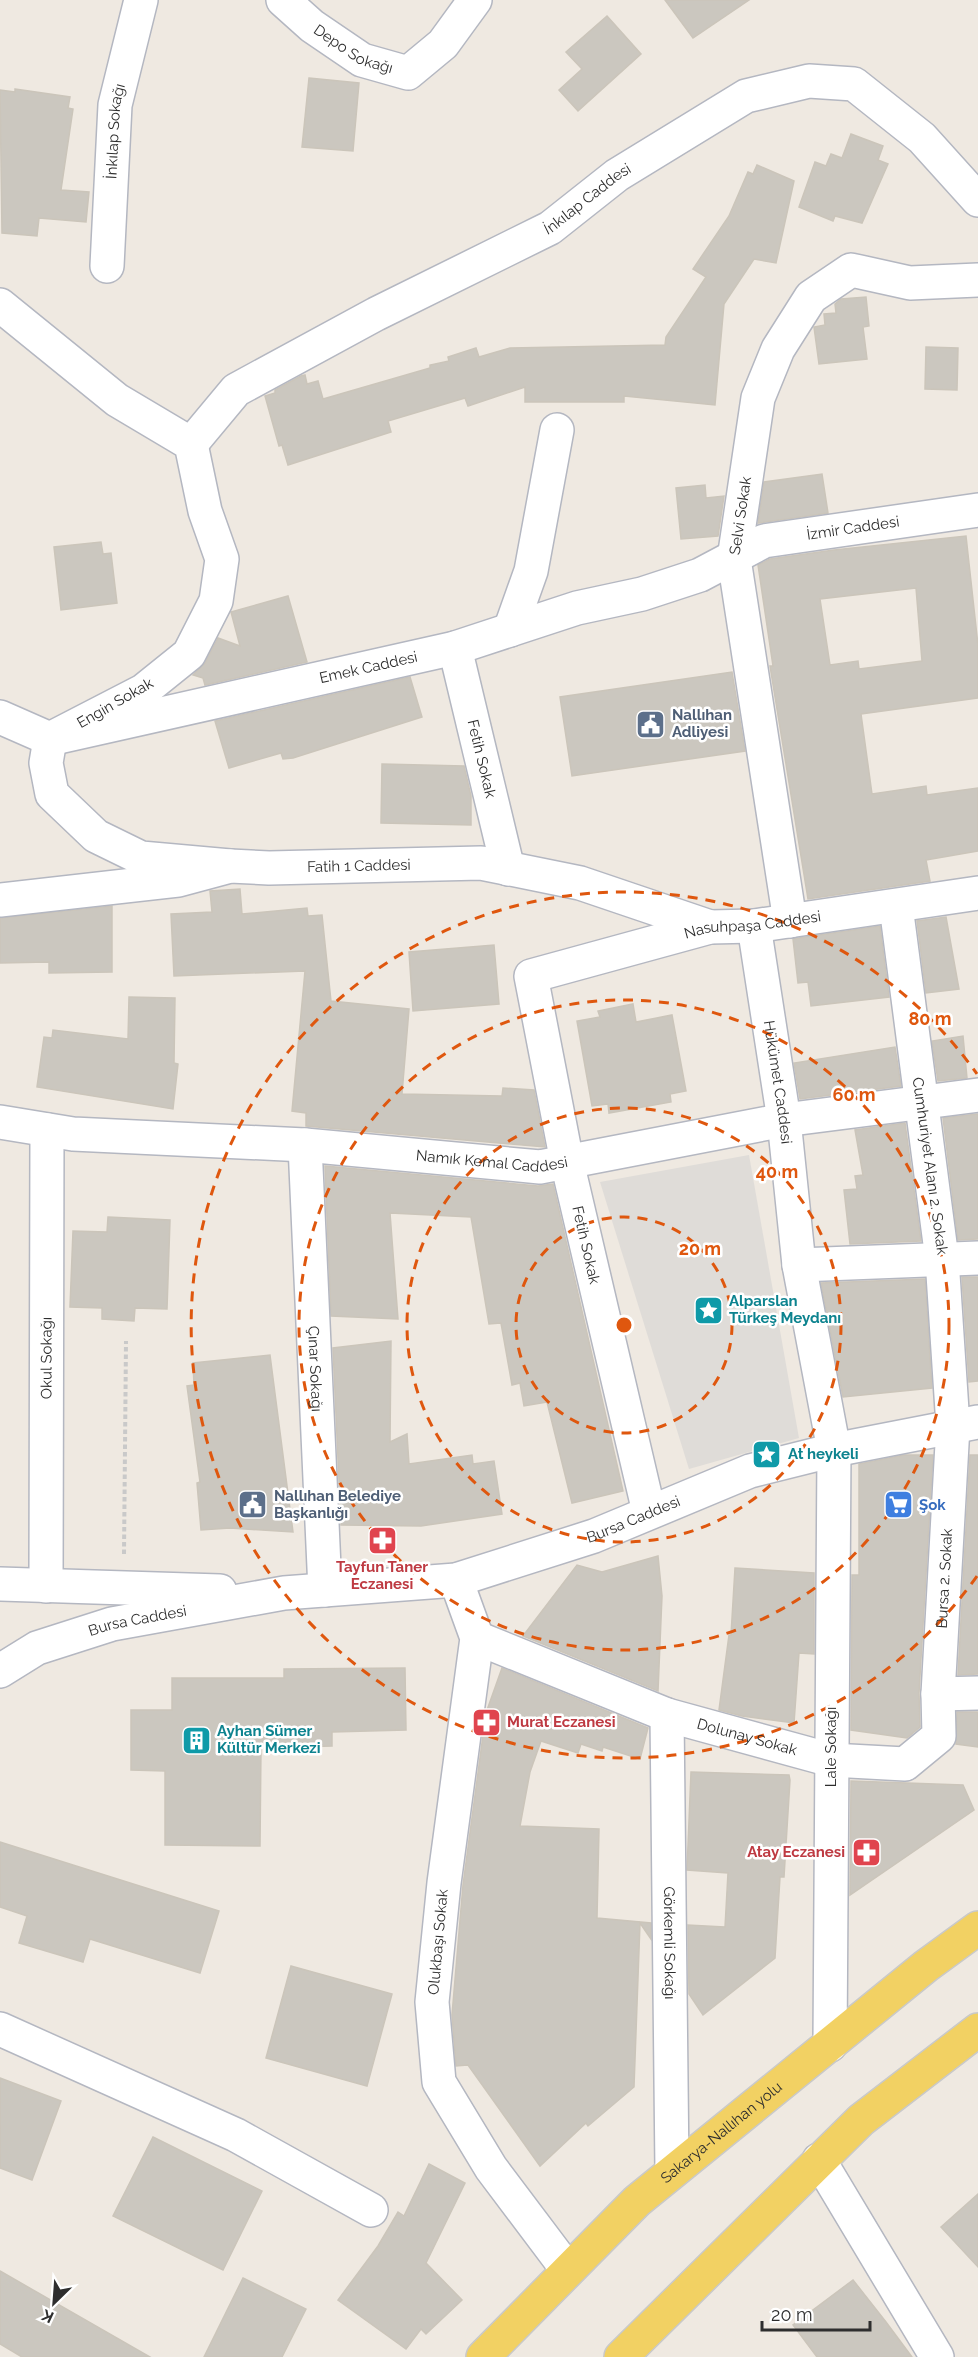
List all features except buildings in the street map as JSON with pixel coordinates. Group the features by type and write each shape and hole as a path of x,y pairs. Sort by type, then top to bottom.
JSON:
{"main road":[{"name":"Sakarya-Nallıhan yolu","path":"483,2357 567,2269 637,2201 926,1965 978,1928"},
{"path":"626,2355 861,2120 978,2030"}],"street":[{"name":"İnkılap Sokağı","path":"107,266 115,105 141,0"},
{"name":"Depo Sokağı","path":"283,0 312,26 362,60 408,73 443,44 476,0"},
{"name":"İnkılap Caddesi","path":"191,444 236,390 376,314 550,228 617,175 746,96 809,81 854,84 922,138 978,200"},
{"name":"Selvi Sokak","path":"790,921 734,559 758,398 778,349 811,297 851,270 910,283 978,280"},
{"path":"0,306 117,400 191,444"},
{"path":"510,630 531,571 557,430"},
{"name":"Engin Sokak","path":"50,740 142,691 189,654 216,601 222,559 205,511 191,444"},
{"name":"İzmir Caddesi","path":"734,559 765,541 978,510"},
{"name":"Emek Caddesi","path":"50,740 455,648 577,608 642,594 700,575 734,559"},
{"name":"Fetih Sokak","path":"455,648 508,869"},
{"path":"0,717 50,740 46,763 52,794 96,836 141,858 230,866"},
{"name":"Fatih 1 Caddesi","path":"0,900 178,880 230,866 269,868 481,863 580,883 710,927"},
{"name":"Nasuhpaşa Caddesi","path":"531,976 710,927 754,926 978,893"},
{"name":"Cumhuriyet Alanı 2. Sokak","path":"896,906 965,1424"},
{"name":"Hükümet Caddesi","path":"754,926 784,1120 799,1265 834,1450"},
{"name":"Fetih Sokak","path":"531,976 567,1162 649,1512"},
{"name":"Namık Kemal Caddesi","path":"0,1122 73,1134 305,1145 540,1167 784,1120 978,1095"},
{"name":"Okul Sokağı","path":"46,1586 47,1130"},
{"name":"Çınar Sokağı","path":"305,1145 325,1590"},
{"path":"799,1265 978,1258"},
{"name":"Bursa Caddesi","path":"0,1584 284,1593 456,1580 594,1536 750,1471 834,1450 965,1424"},
{"name":"Bursa 2. Sokak","path":"938,1694 965,1424"},
{"name":"Lale Sokağı","path":"830,2045 834,1450"},
{"name":"Olukbaşı Sokak","path":"456,1580 477,1638 444,1882 432,2002 439,2082 491,2168 567,2269"},
{"name":"Bursa Caddesi","path":"0,1671 37,1648 112,1624 284,1593"},
{"name":"Dolunay Sokak","path":"477,1638 667,1715 831,1760 905,1764 939,1736 938,1694"},
{"path":"938,1694 978,1693"},
{"name":"Görkemli Sokağı","path":"667,1715 672,2171"},
{"path":"0,2029 236,2135 371,2210"},
{"path":"819,2160 937,2357"}],"path":[{"path":"124,1588 126,1341"}],"shaded area":[{"name":"Alparslan Türkeş Meydanı","path":"749,1155 799,1438 689,1469 600,1182"}],"place":[{"name":"Nallıhan Adliyesi","path":"651,724"},
{"name":"Alparslan Türkeş Meydanı","path":"708,1310"},
{"name":"At heykeli","path":"767,1454"},
{"name":"Nallıhan Belediye Başkanlığı","path":"253,1505"},
{"name":"Şok","path":"898,1505"},
{"name":"Tayfun Taner Eczanesi","path":"382,1540"},
{"name":"Murat Eczanesi","path":"486,1722"},
{"name":"Ayhan Sümer Kültür Merkezi","path":"196,1740"},
{"name":"Atay Eczanesi","path":"866,1852"}]}
